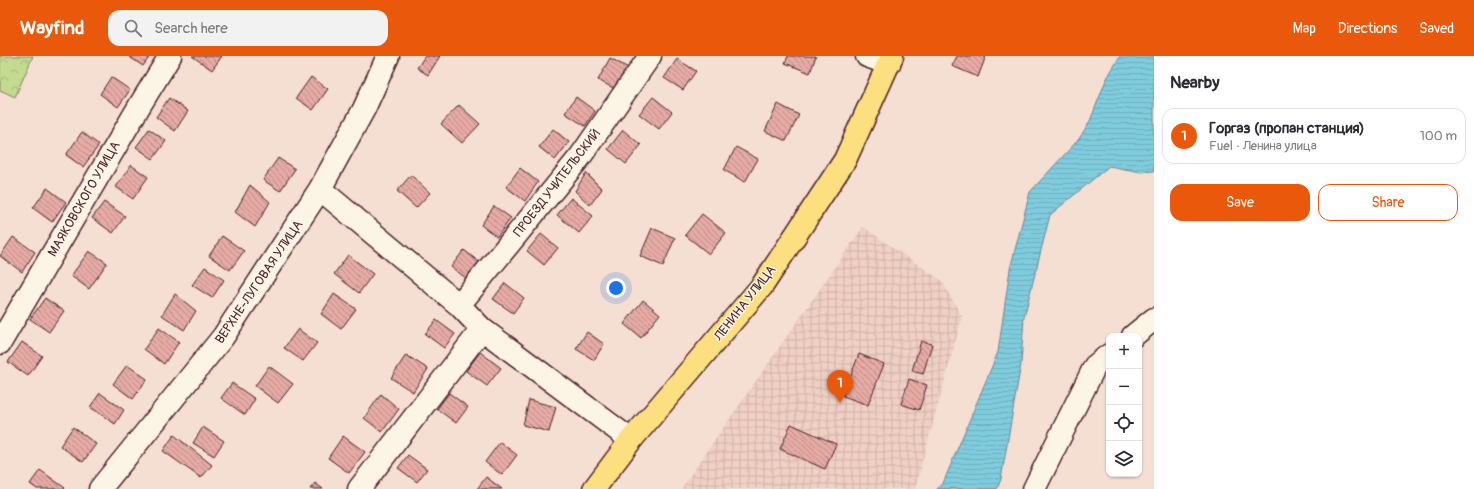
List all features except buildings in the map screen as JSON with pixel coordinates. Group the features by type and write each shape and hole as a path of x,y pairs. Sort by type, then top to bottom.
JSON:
{"main road":[{"name":"ЛЕНИНА УЛИЦА","path":"594,489 631,440 762,286 845,160 890,60"}],"street":[{"name":"МАЯКОВСКОГО УЛИЦА","path":"0,343 170,56"},
{"name":"ВЕРХНЕ-ЛУГОВАЯ УЛИЦА","path":"100,489 223,337 320,189 364,109 388,56"},
{"name":"ПРОЕЗД УЧИТЕЛЬСКИЙ","path":"459,306 580,157 650,56"},
{"path":"867,56 890,60"},
{"path":"320,189 459,306 482,329 631,440"},
{"path":"1137,333 1154,319"},
{"path":"359,489 482,329"},
{"path":"1034,489 1095,366 1106,357"}],"shaded area":[{"path":"863,227 942,281 962,317 915,489 681,489"}],"green space":[{"path":"0,56 33,56 15,97 0,90"}],"water":[{"path":"1120,56 1154,56 1154,171 1141,172 1109,166 1050,215 1024,317 1021,364 1001,479 997,489 937,489 944,481 998,352 1010,269 1030,192 1079,139 1090,121 1106,80"}],"place":[{"name":"Горгаз (пропан станция)","path":"840,403"}]}
